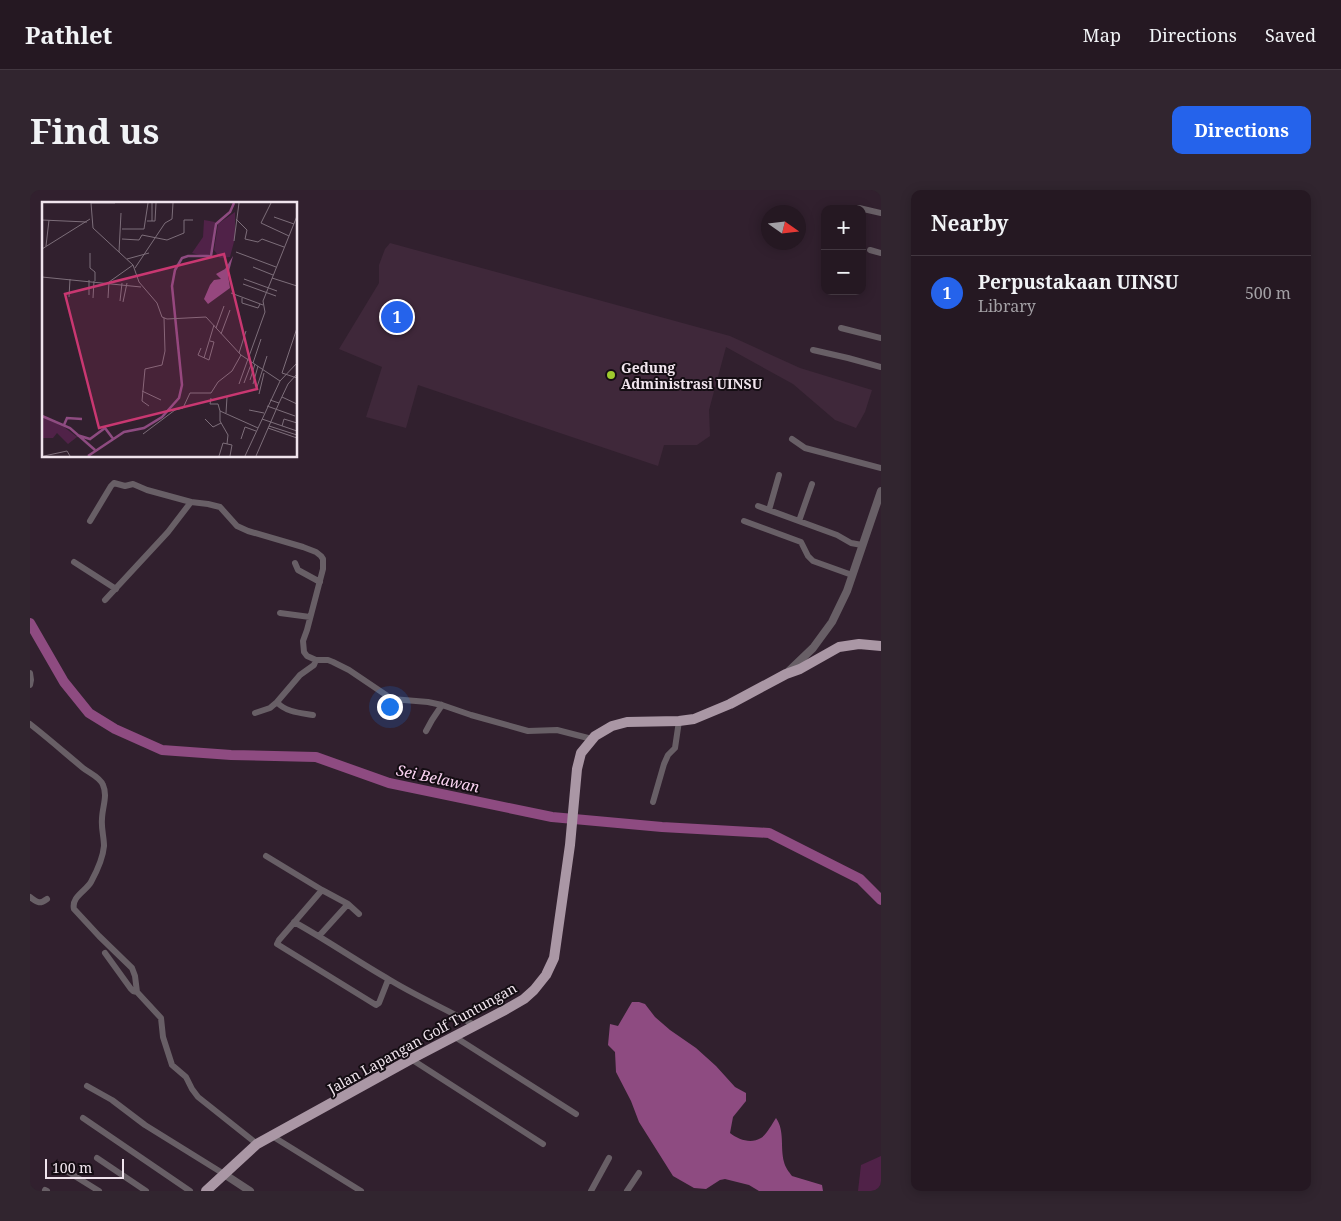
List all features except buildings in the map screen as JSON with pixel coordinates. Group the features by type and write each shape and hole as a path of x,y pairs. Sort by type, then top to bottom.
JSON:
{"main road":[{"path":"786,674 800,669 839,646 859,644 881,646"},
{"name":"Jalan Lapangan Golf Tuntungan","path":"206,1191 258,1144 411,1059 476,1026 524,999 534,990 552,965 556,950 579,757 592,739 612,726 627,722 679,721 700,717 730,704 786,674"}],"street":[{"path":"866,210 881,213"},
{"path":"870,250 881,253"},
{"path":"841,328 881,338"},
{"path":"813,350 881,367"},
{"path":"792,439 805,448 881,468"},
{"path":"769,510 780,475"},
{"path":"90,521 114,483 125,486 132,484 191,502 220,507 237,526 303,547 316,552 323,559 320,582 303,640 303,647 307,656 316,660 328,660 349,670 389,698 442,705 528,731 557,730 592,739"},
{"path":"799,521 812,484"},
{"name":"Jalan Lapangan Golf Tuntungan","path":"786,674 814,648 840,608 881,491"},
{"path":"104,600 168,532 191,502"},
{"path":"758,506 862,545"},
{"path":"744,521 801,542 808,556 813,561 852,575"},
{"path":"74,562 116,588"},
{"path":"295,563 298,570 320,582"},
{"path":"280,613 310,617"},
{"path":"255,713 270,708 277,702 300,675 314,665 316,660"},
{"path":"30,673 30,686"},
{"path":"277,702 286,709 313,715"},
{"path":"426,732 442,705"},
{"path":"654,802 666,758 675,748 679,721"},
{"path":"30,724 104,785 105,797 102,819 104,846 100,862 88,887 74,899 73,906 99,936 132,968 137,992"},
{"path":"266,856 348,904 359,914"},
{"path":"322,890 277,944 376,1006 388,980"},
{"path":"30,897 38,903 46,899"},
{"path":"319,936 348,904"},
{"path":"294,922 388,980 476,1026"},
{"path":"105,953 131,989 137,992 161,1018 172,1065 186,1077 198,1097 258,1144"},
{"path":"455,1037 576,1114"},
{"path":"411,1059 543,1144"},
{"path":"87,1086 112,1100 145,1124 250,1191"},
{"path":"83,1118 190,1191"},
{"path":"272,1136 361,1191"},
{"path":"96,1158 146,1191"},
{"path":"591,1191 609,1158"},
{"path":"65,1170 99,1191"},
{"path":"627,1191 639,1173"}],"shaded area":[{"path":"390,243 730,336 800,368 872,390 865,412 856,428 835,420 793,384 726,347 709,410 710,436 697,445 664,445 658,466 418,385 406,428 366,417 382,367 339,349 379,283 379,265 385,249"},
{"path":"632,1002 645,1004 655,1017 696,1048 735,1087 746,1093 746,1101 733,1117 730,1133 737,1138 757,1140 765,1134 776,1118 779,1123 783,1156 787,1169 792,1176 822,1185 823,1191 759,1191 749,1185 725,1179 706,1189 694,1188 673,1176 639,1122 631,1101 616,1072 615,1052 608,1045 610,1024 618,1026"},
{"path":"881,1156 881,1191 858,1191 861,1165"}],"waterway":[{"name":"Sei Belawan","path":"30,623 64,682 89,713 115,729 162,750 231,755 316,757 389,783 552,817 662,827 769,833 860,879 881,900"}],"place":[{"name":"Perpustakaan UINSU","path":"397,317"},
{"name":"Gedung Administrasi UINSU","path":"611,375"}]}
